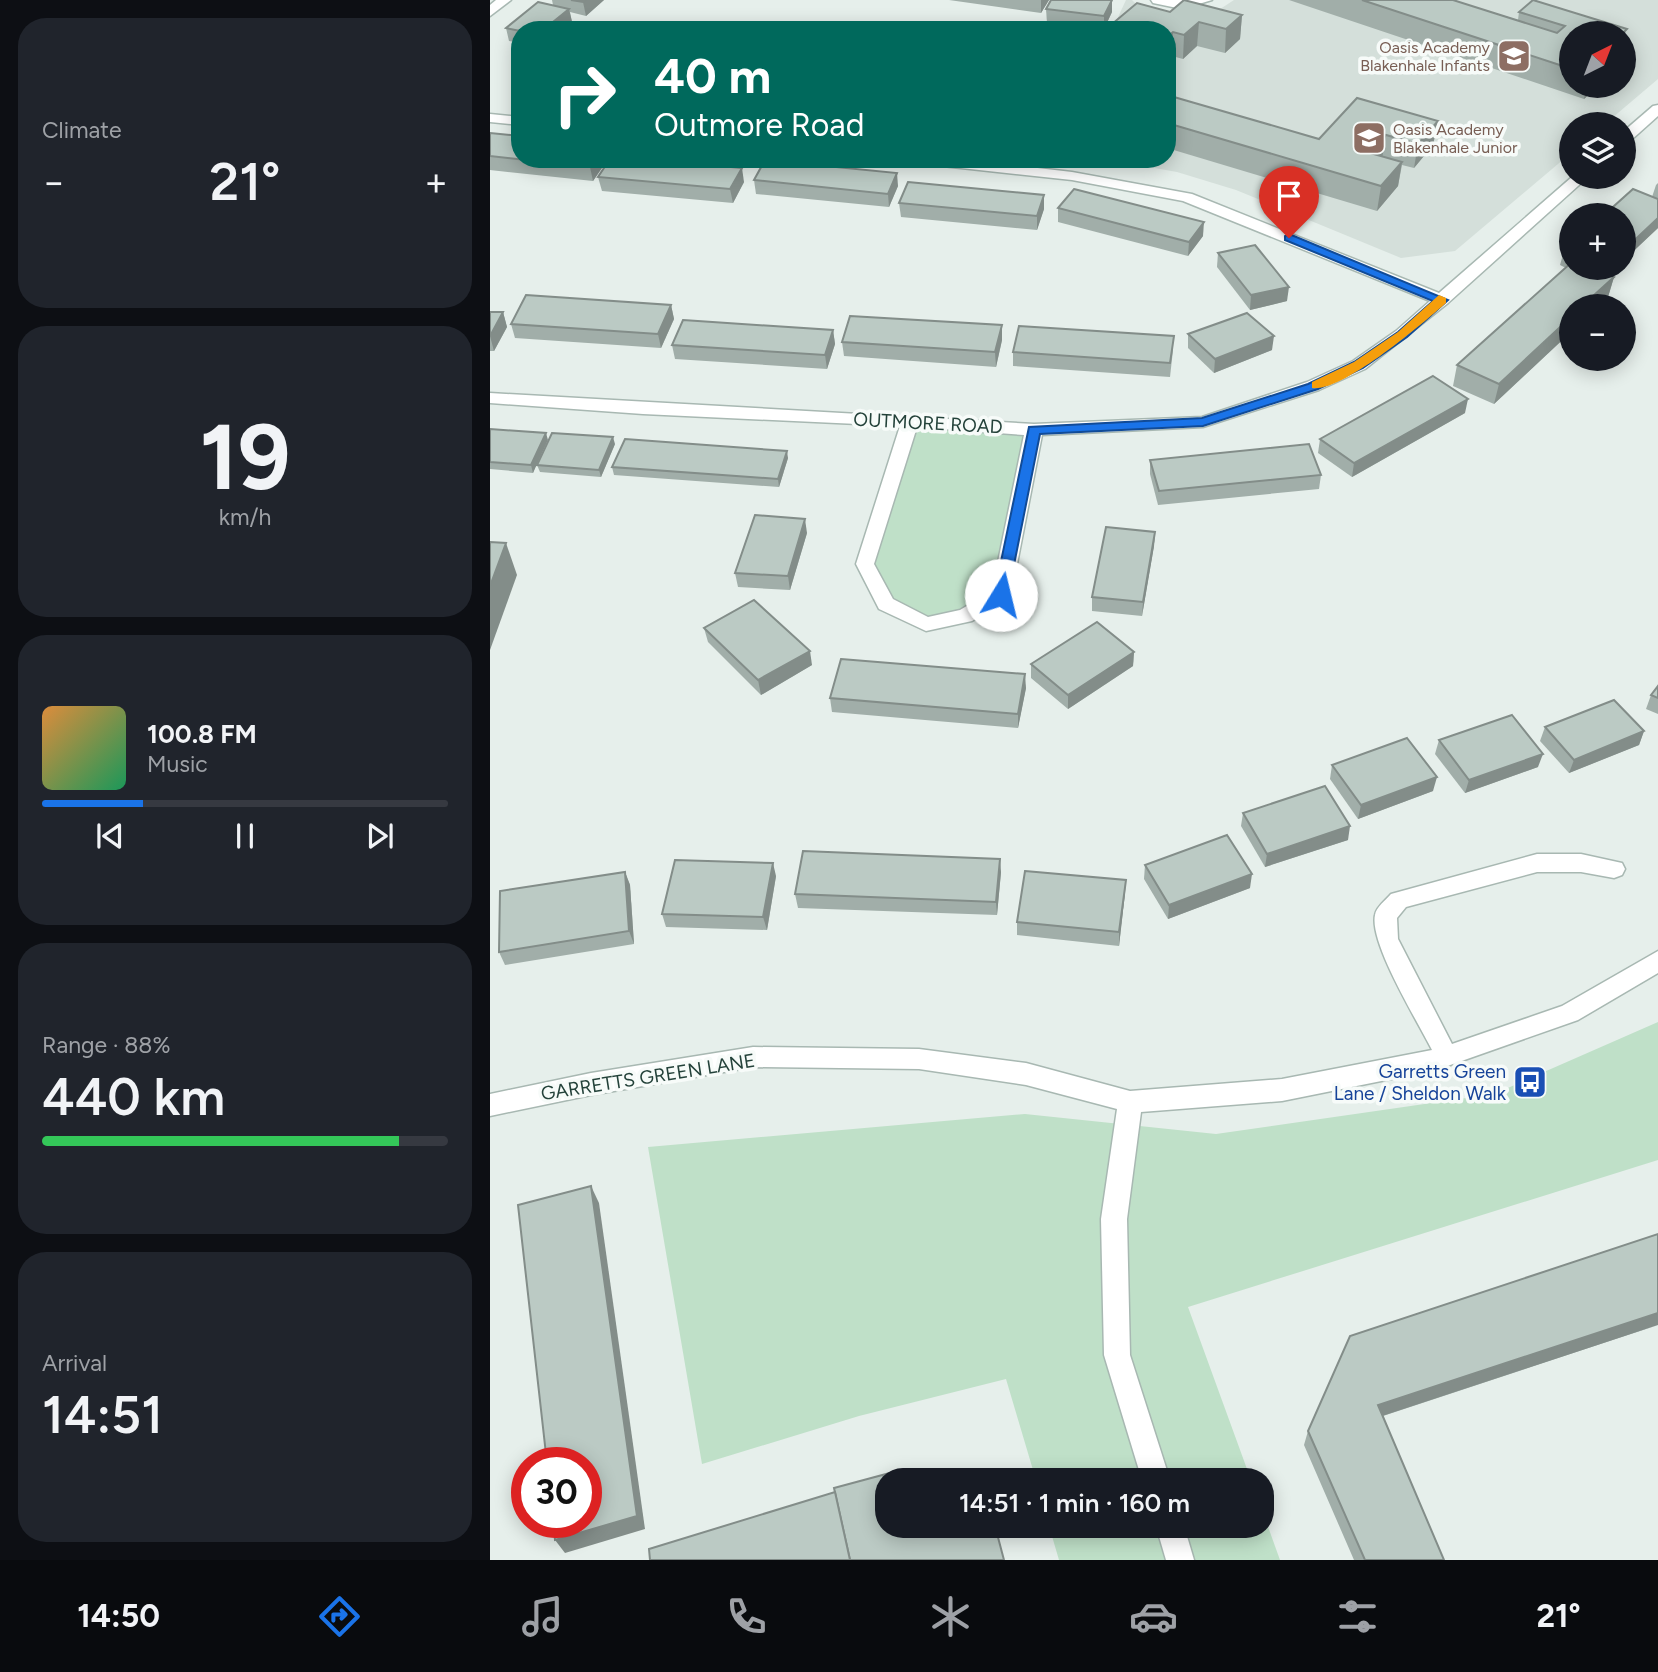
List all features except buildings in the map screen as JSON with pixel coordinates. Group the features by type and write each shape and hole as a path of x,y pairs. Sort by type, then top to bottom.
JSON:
{"street":[{"path":"490,12 505,0"},
{"path":"1158,0 1182,5 1205,0"},
{"path":"1636,128 1658,109"},
{"path":"490,118 511,120"},
{"path":"998,168 1072,176 1187,197 1442,300"},
{"name":"OUTMORE ROAD","path":"490,398 1034,430 1203,422 1313,387 1359,365 1402,334 1567,189"},
{"path":"910,421 865,564 886,604 926,624 965,616 1001,595 1034,430"},
{"path":"1447,1057 1387,939 1386,915 1399,900 1537,863 1581,863 1614,869"},
{"name":"GARRETTS GREEN LANE","path":"490,1105 591,1084 753,1057 919,1059 1026,1074 1130,1102 1282,1090 1447,1057 1570,1013 1658,961"},
{"path":"1130,1102 1114,1219 1117,1355 1152,1468"},
{"path":"1174,1538 1180,1560"}],"shaded area":[{"name":"Oasis Academy Blakenhale Junior","path":"1126,0 1168,15 1214,13 1234,0 1658,0 1658,79 1636,98 1636,21 1559,21 1559,98 1636,98 1619,112 1559,112 1559,163 1455,251 1401,258 1236,190 1155,168 1176,168 1176,21 1116,21"}],"green space":[{"path":"910,421 1034,430 1001,595 926,624 886,604 865,564"},
{"path":"1658,1022 1658,1160 1188,1307 1247,1468 1032,1468 1006,1379 859,1416 702,1464 648,1147 1025,1114 1216,1134 1494,1094"},
{"path":"1053,1538 1272,1538 1280,1560 1059,1560"}],"slow traffic":[{"path":"1317,385 1359,365 1402,334 1442,300 1439,299"}],"place":[{"name":"Oasis Academy Blakenhale Infants","path":"1514,56"},
{"name":"Oasis Academy Blakenhale Junior","path":"1369,138"},
{"name":"Garretts Green Lane / Sheldon Walk","path":"1530,1082"}],"route":[{"path":"1001,595 1034,430 1203,422 1313,387 1359,365 1402,334 1442,300 1289,238"}]}
